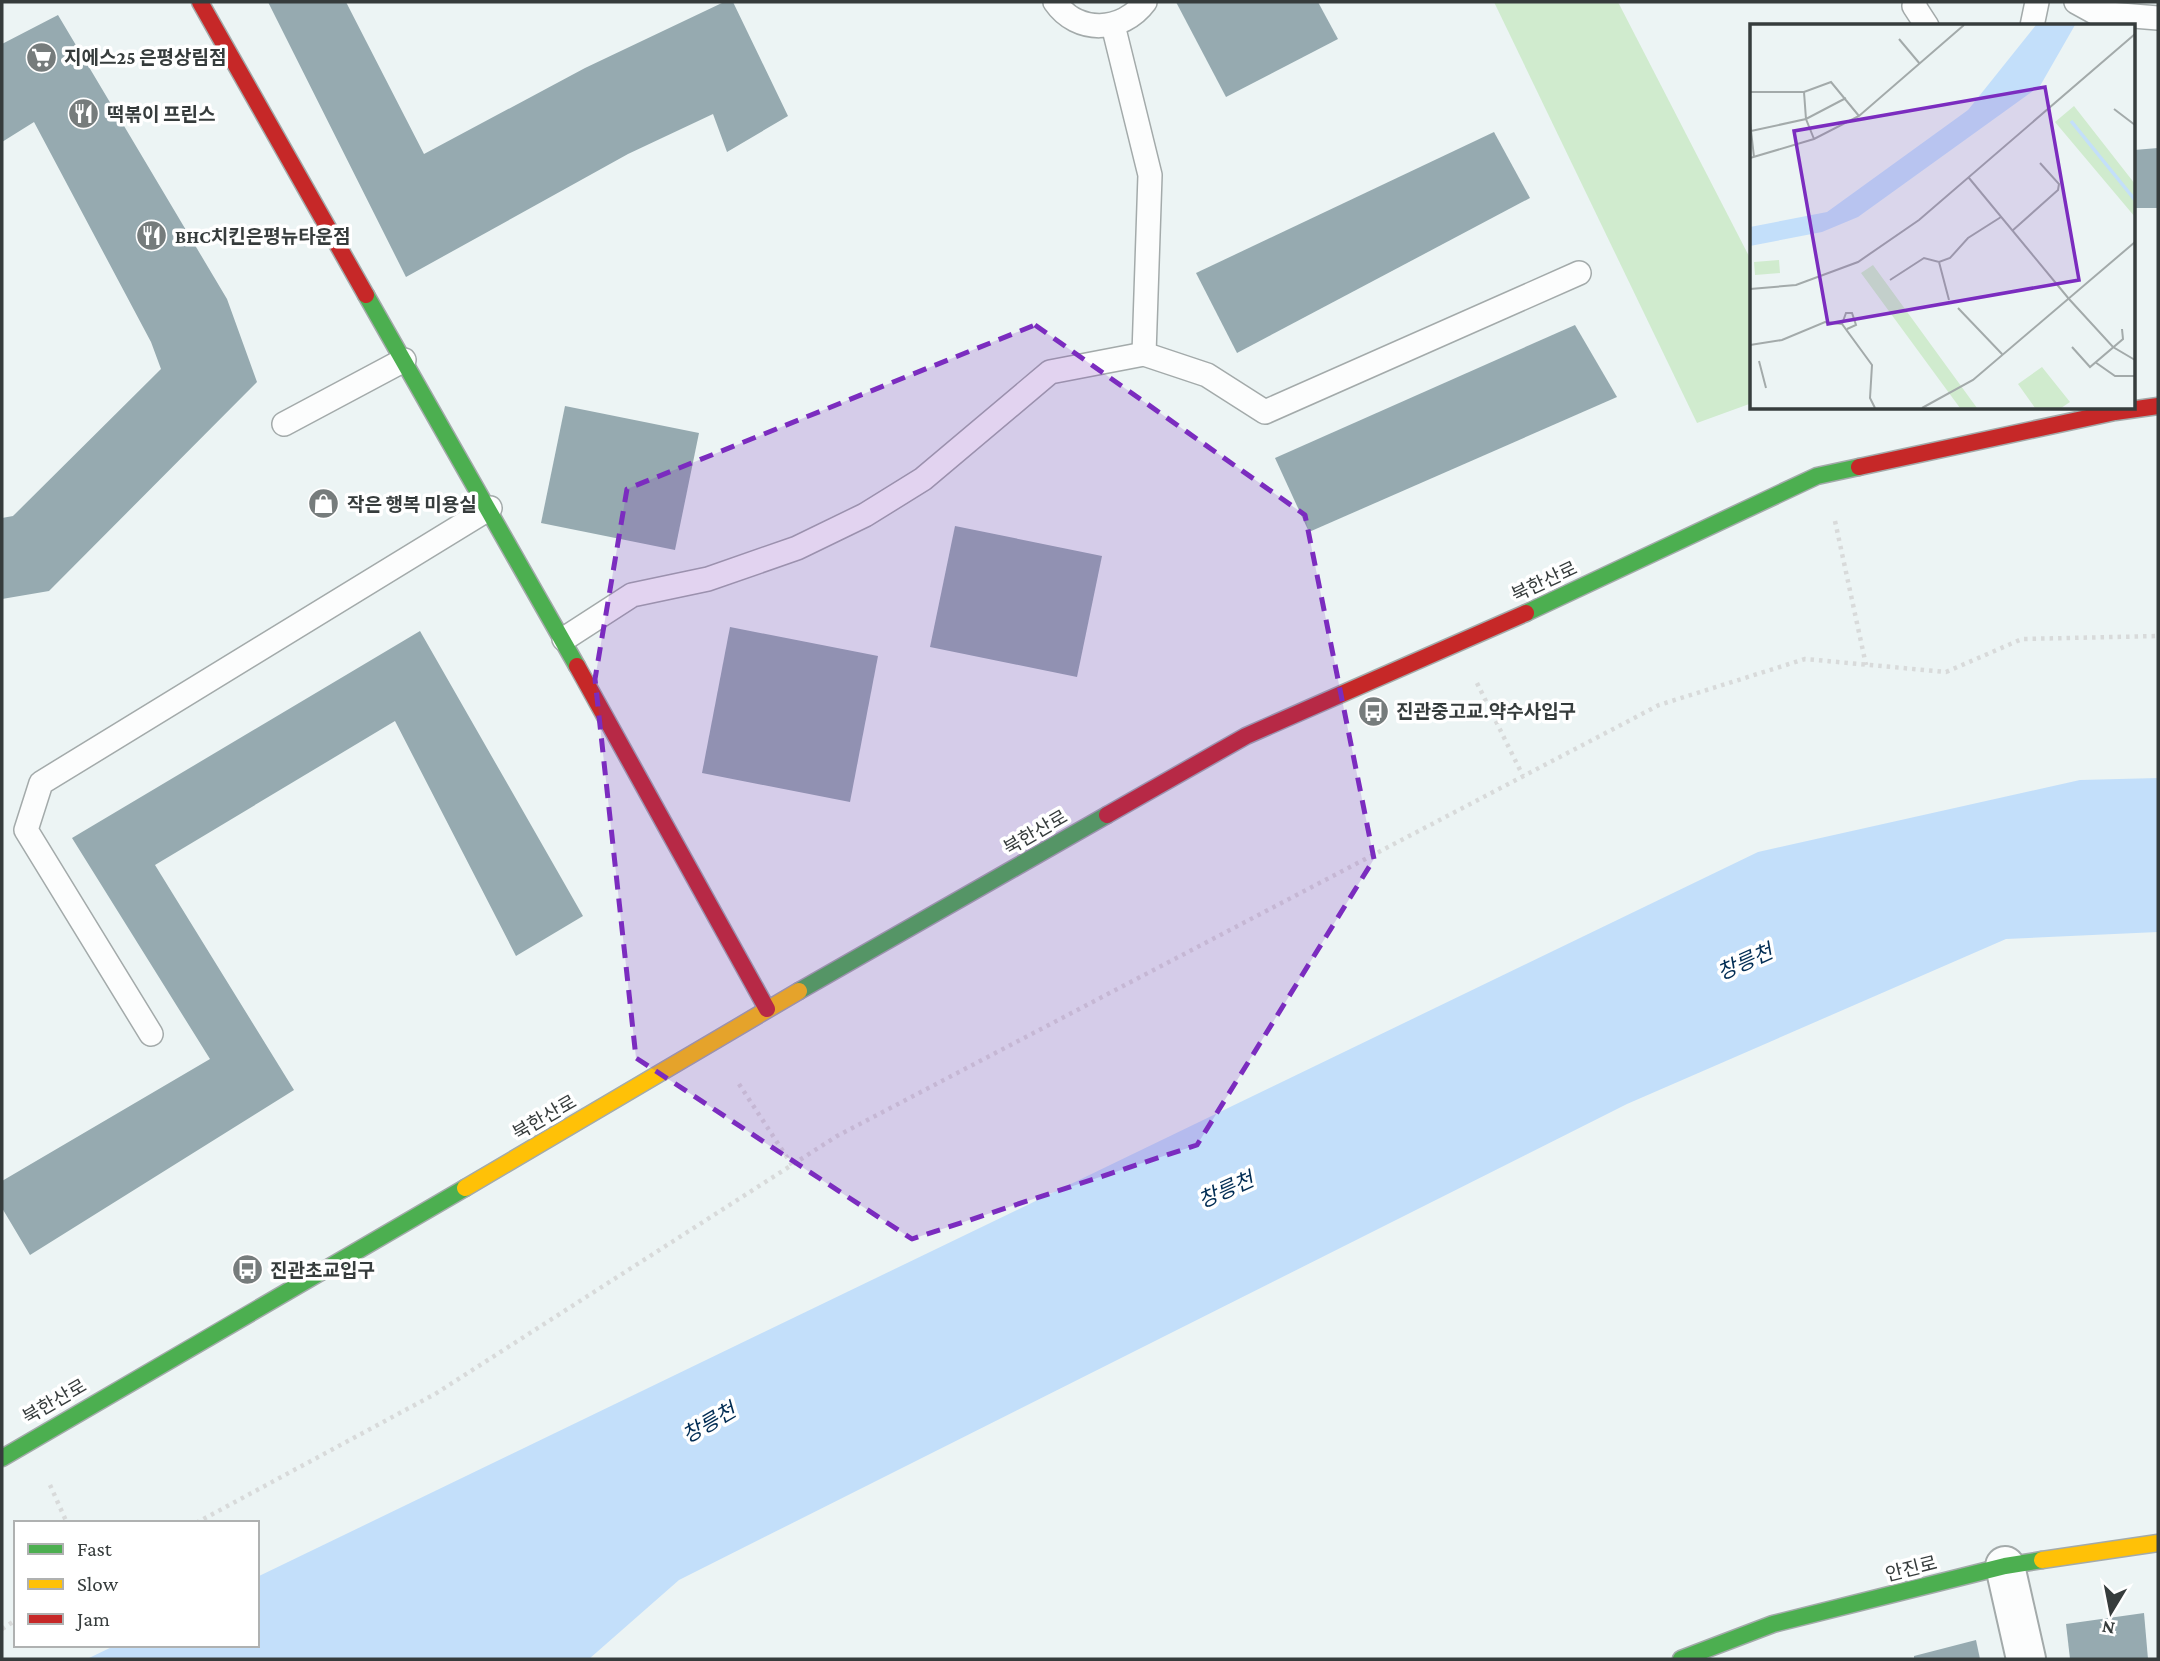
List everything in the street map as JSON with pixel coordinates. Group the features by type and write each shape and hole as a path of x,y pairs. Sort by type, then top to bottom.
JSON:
{"main road":[{"path":"200,2 564,639 767,1009"},
{"name":"북한산로","path":"2136,409 2158,406"},
{"name":"북한산로","path":"2,1458 715,1042 767,1009 1246,736 1458,645 1817,476 2129,410"},
{"name":"안진로","path":"1681,1659 1773,1624 2005,1566 2158,1543"}],"street":[{"path":"2005,1566 2026,1659"}],"lane":[{"path":"1055,2 1061,11 1077,21 1094,26 1113,25 1130,18 1145,2"},
{"path":"1915,2 1926,24"},
{"path":"2032,24 2037,2"},
{"path":"2076,2 2096,13 2158,18"},
{"path":"1113,25 1150,175 1144,354"},
{"path":"564,639 632,595 708,579 797,548 865,515 923,480 1050,372 1144,354 1207,375 1265,412 1578,273"},
{"path":"284,424 404,360"},
{"path":"151,1034 26,830 41,783 490,508"}],"path":[{"path":"1835,521 1866,665"},
{"path":"201,1521 435,1394 837,1136 1659,705 1805,659 1946,673 2022,639 2158,636"},
{"path":"1477,683 1522,776"},
{"path":"739,1084 792,1165"},
{"path":"50,1485 66,1521"}],"highlighted area":[{"path":"1035,325 1305,515 1374,859 1197,1145 912,1239 636,1058 595,679 627,489"}],"green space":[{"path":"1494,2 1618,2 1750,258 1750,404 1697,423"}],"water":[{"name":"창릉천","path":"2158,778 2158,932 2006,939 1627,1104 679,1580 589,1659 87,1659 112,1647 259,1647 259,1576 1758,852 2080,780"}],"building":[{"path":"268,2 346,2 424,154 585,68 724,2 733,2 788,116 727,152 713,114 628,154 406,277"},
{"path":"1176,2 1318,2 1338,39 1226,97"},
{"path":"58,15 227,299 257,382 49,591 2,599 2,518 13,516 161,369 151,342 34,122 2,142 2,44"},
{"path":"1494,132 1530,198 1237,353 1196,273"},
{"path":"2158,148 2158,208 2136,208 2136,150"},
{"path":"1575,325 1617,397 1309,532 1275,458"},
{"path":"565,406 699,433 675,550 541,523"},
{"path":"955,526 1102,556 1077,677 930,647"},
{"path":"730,627 878,656 850,802 702,773"},
{"path":"420,631 583,916 516,956 395,721 155,865 294,1090 30,1255 2,1208 2,1181 210,1059 72,838"},
{"path":"2144,1613 2148,1659 2070,1659 2066,1624"},
{"path":"1976,1640 1980,1659 1914,1659 1914,1656"}],"traffic: fast":[{"path":"366,295 577,666"},
{"path":"1526,613 1817,476 1859,467"},
{"path":"799,991 1107,815"},
{"path":"2,1458 465,1188"},
{"path":"1681,1659 1773,1624 2005,1566 2042,1560"}],"traffic: slow":[{"path":"465,1188 799,991"},
{"path":"2042,1560 2158,1543"}],"traffic: jam":[{"path":"200,2 366,295"},
{"path":"2136,409 2158,406"},
{"path":"1859,467 2129,410"},
{"path":"1107,815 1246,736 1526,613"},
{"path":"577,666 767,1009"}],"place":[{"name":"지에스25 은평상림점","path":"41,57"},
{"name":"떡볶이 프린스","path":"84,114"},
{"name":"BHC치킨은평뉴타운점","path":"152,236"},
{"name":"작은 행복 미용실","path":"324,504"},
{"name":"진관중고교.약수사입구","path":"1373,711"},
{"name":"진관초교입구","path":"247,1270"}]}
